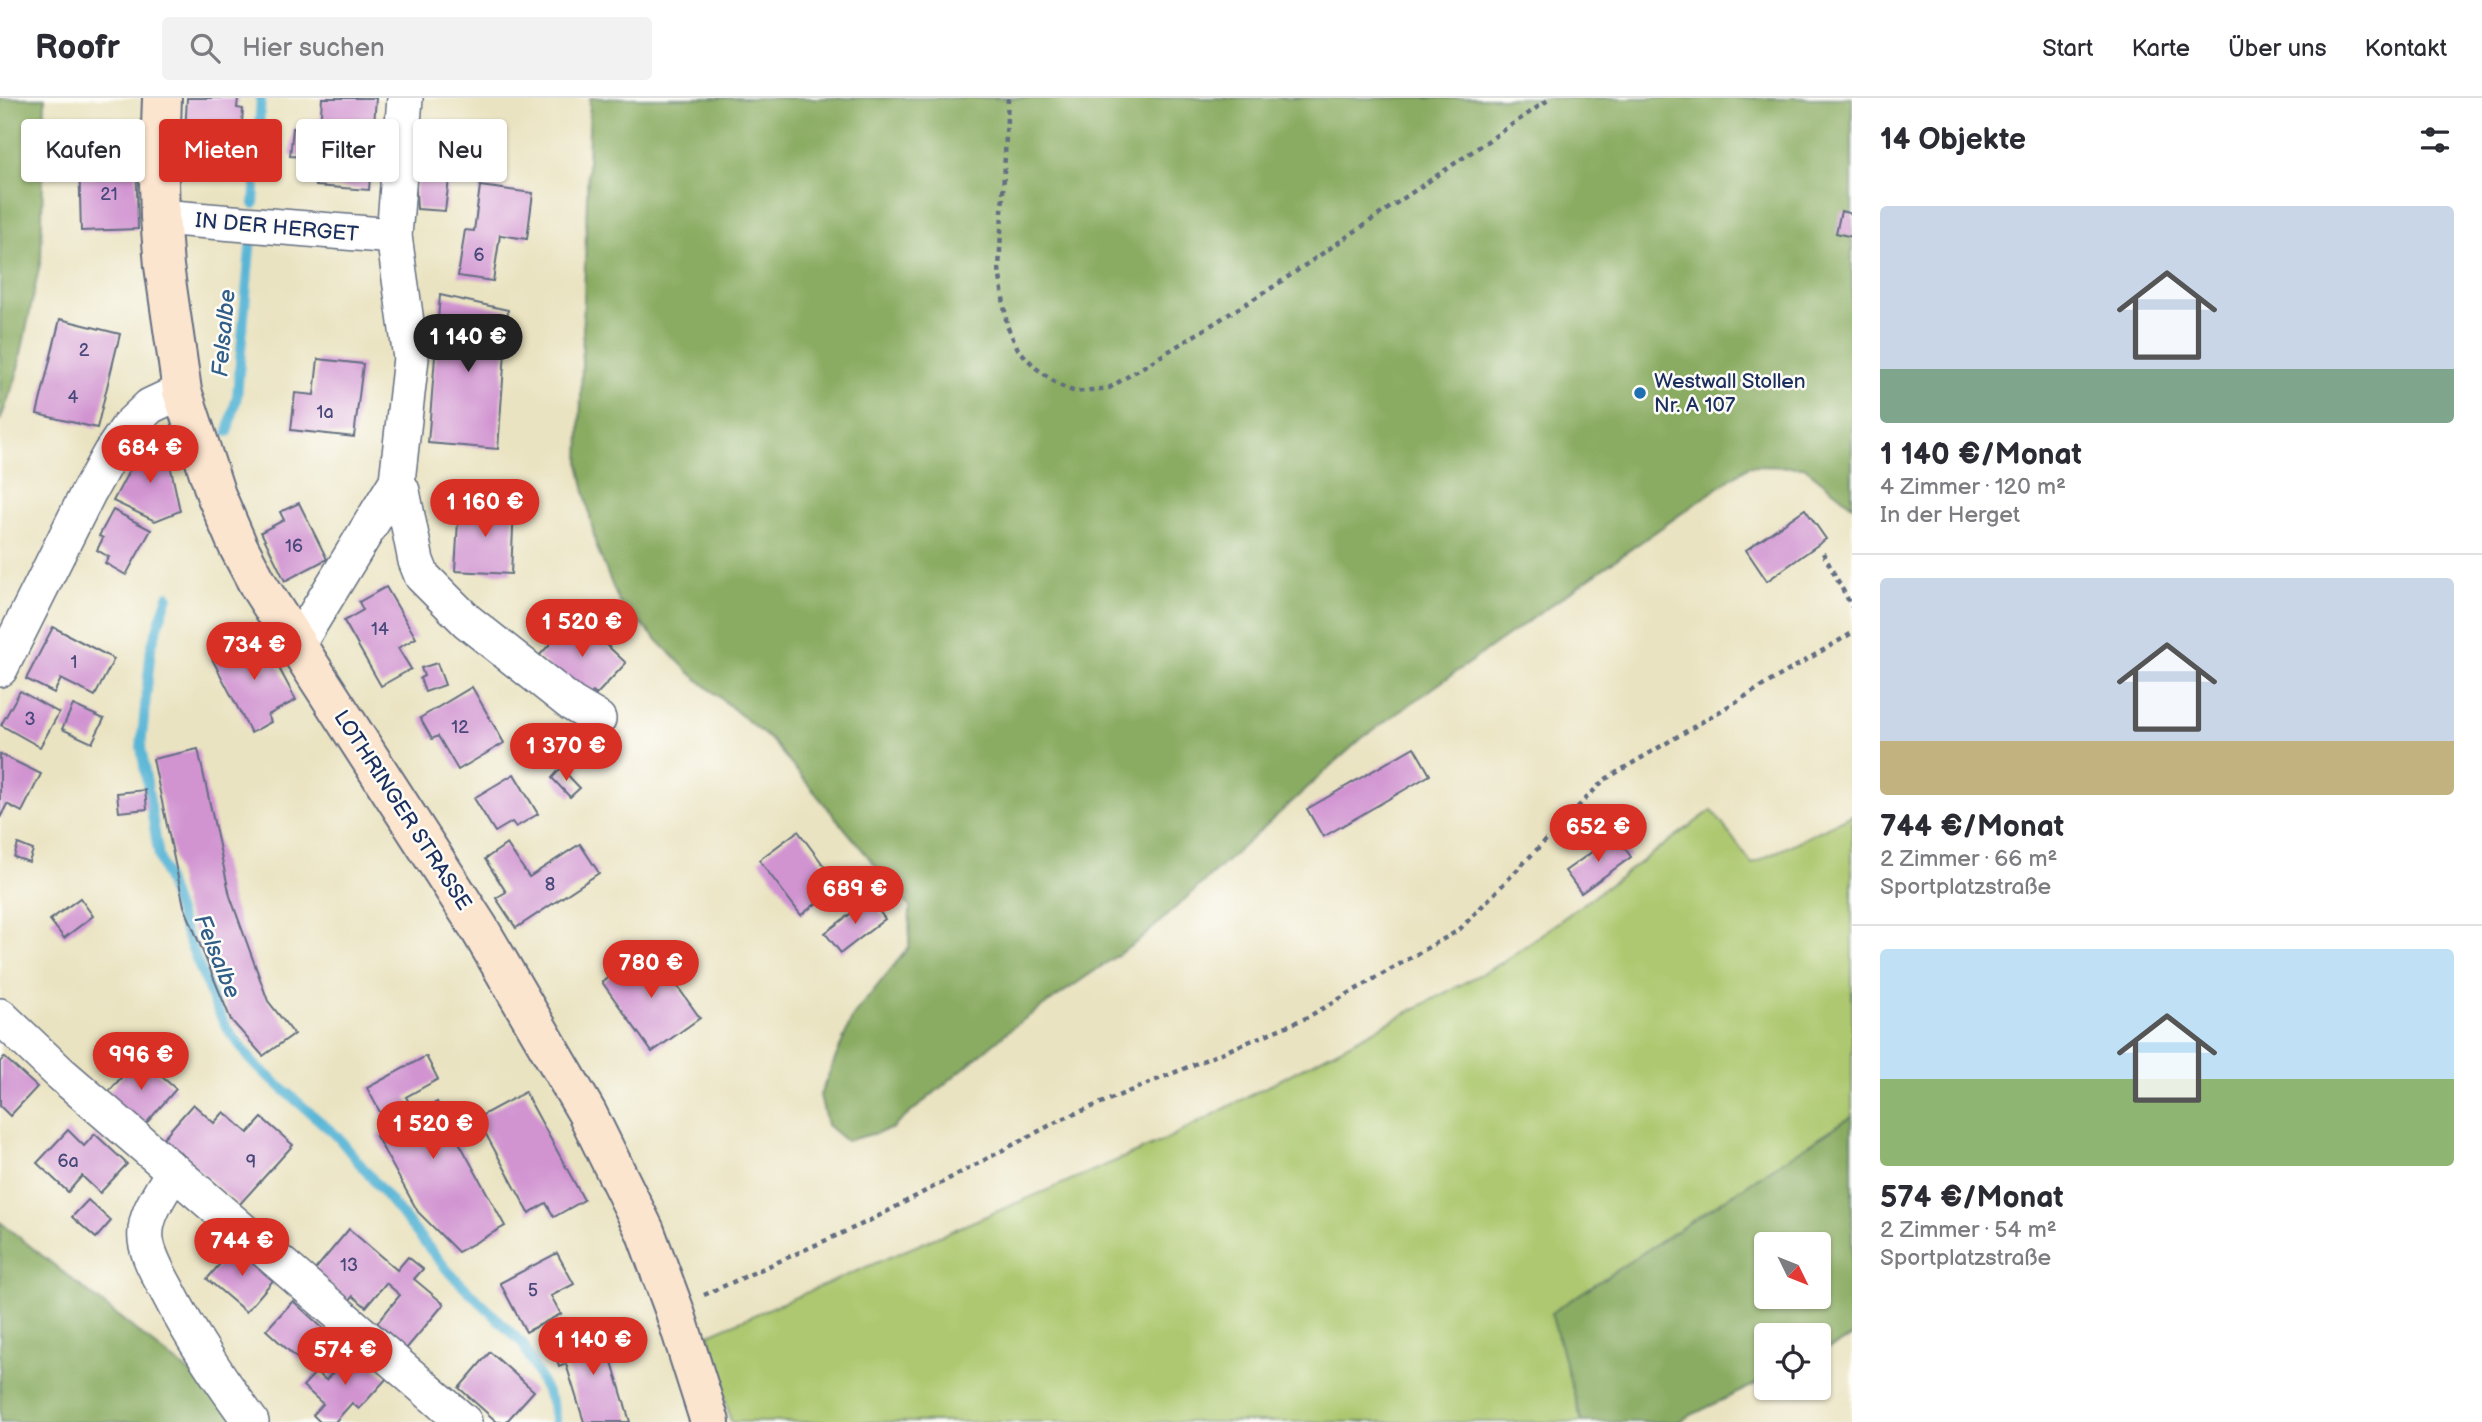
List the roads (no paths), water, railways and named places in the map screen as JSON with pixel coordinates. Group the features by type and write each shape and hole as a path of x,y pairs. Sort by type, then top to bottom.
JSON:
{"main road":[{"name":"LOTHRINGER STRASSE","path":"162,98 160,217 169,305 182,391 216,495 259,586 479,928 539,1028 617,1172 645,1231 674,1309 710,1422"}],"street":[{"path":"297,645 397,481 411,358 394,236 405,98"},
{"name":"IN DER HERGET","path":"160,217 394,236"},
{"path":"0,669 110,454 129,426 149,407 182,391"},
{"path":"397,481 402,491 416,561 422,576 467,621 571,703 598,719"},
{"path":"0,1016 60,1073 464,1422"},
{"path":"174,1171 149,1215 146,1240 157,1271 205,1359 251,1422"}],"waterway":[{"name":"Felsalbe","path":"254,204 261,98"},
{"name":"Felsalbe","path":"228,432 237,396 251,237"},
{"name":"Felsalbe","path":"168,596 151,648 141,747 159,857 182,924 215,1005 227,1028 254,1064 337,1136 448,1271 523,1344 552,1403 556,1422"}],"place":[{"name":"Westwall Stollen Nr. A 107","path":"1640,393"}]}
